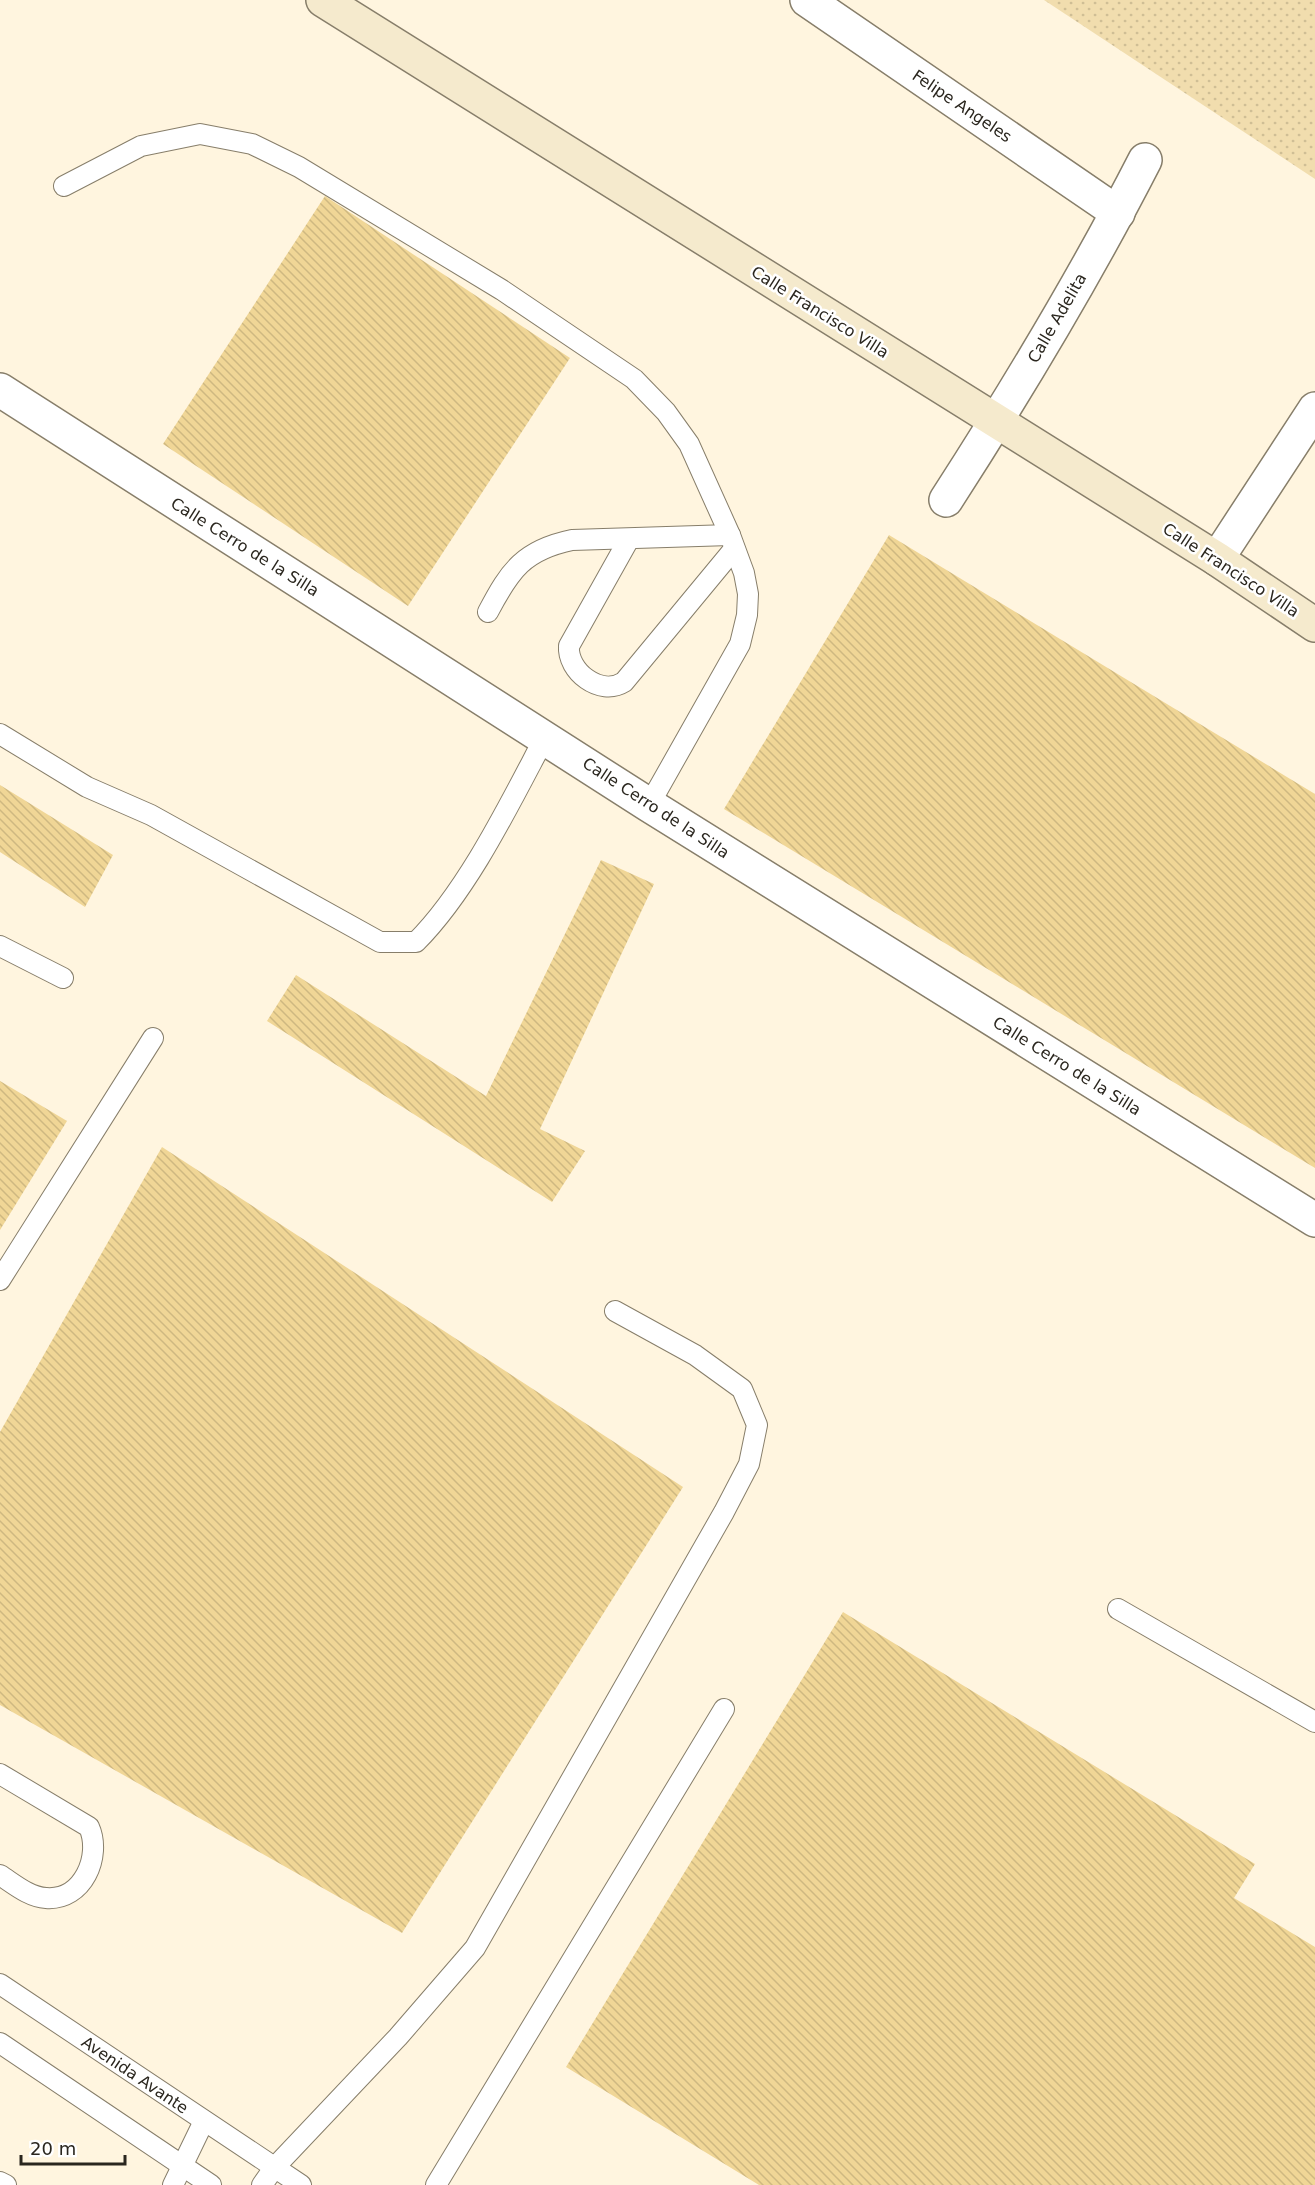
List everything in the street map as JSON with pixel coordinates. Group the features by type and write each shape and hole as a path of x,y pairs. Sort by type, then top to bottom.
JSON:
{"street":[{"name":"Calle Francisco Villa","path":"323,0 1217,559 1315,625"},
{"name":"Felipe Angeles","path":"807,0 1118,213"},
{"name":"Calle Adelita","path":"945,500 996,422 1118,213 1145,160"},
{"name":"Calle Cerro de la Silla","path":"0,390 546,737 649,805 1315,1220"},
{"path":"1217,559 1315,409"}],"lane":[{"path":"64,186 141,146 200,134 252,144 299,167 502,290 634,379 666,412 689,444 732,542 744,573 748,594 747,615 740,644 649,805"},
{"path":"629,539 569,646 568,657 573,667 597,685 606,687 615,687 624,682 732,542"},
{"path":"488,612 505,580 529,554 549,544 572,540 629,539 732,542"},
{"path":"0,734 87,787 151,815 380,942 416,942 439,919 504,815 546,737"},
{"path":"0,946 63,978"},
{"path":"0,1280 153,1038"},
{"path":"262,2185 274,2168 391,2045 475,1948 724,1512 749,1464 757,1425 742,1389 695,1355 615,1311"},
{"path":"1118,1609 1315,1722"},
{"path":"436,2185 724,1709"},
{"path":"0,1774 89,1827 95,1839 96,1851 93,1863 73,1891 61,1897 33,1896 0,1875"},
{"name":"Avenida Avante","path":"0,1984 301,2185"},
{"path":"0,2043 211,2185"},
{"path":"173,2185 204,2121"},
{"path":"0,2182 6,2185"}],"shaded area":[{"path":"1044,0 1315,0 1315,179"}],"building":[{"path":"325,196 570,358 408,606 163,444"},
{"path":"889,535 1315,794 1315,1168 724,809"},
{"path":"0,785 113,855 85,907 0,852"},
{"path":"601,860 654,884 540,1129 585,1151 552,1202 267,1021 296,975 486,1096"},
{"path":"0,1081 67,1121 0,1230"},
{"path":"162,1147 683,1487 402,1933 0,1705 0,1432"},
{"path":"843,1612 1255,1864 1234,1898 1315,1947 1315,2185 759,2185 566,2067"}]}
